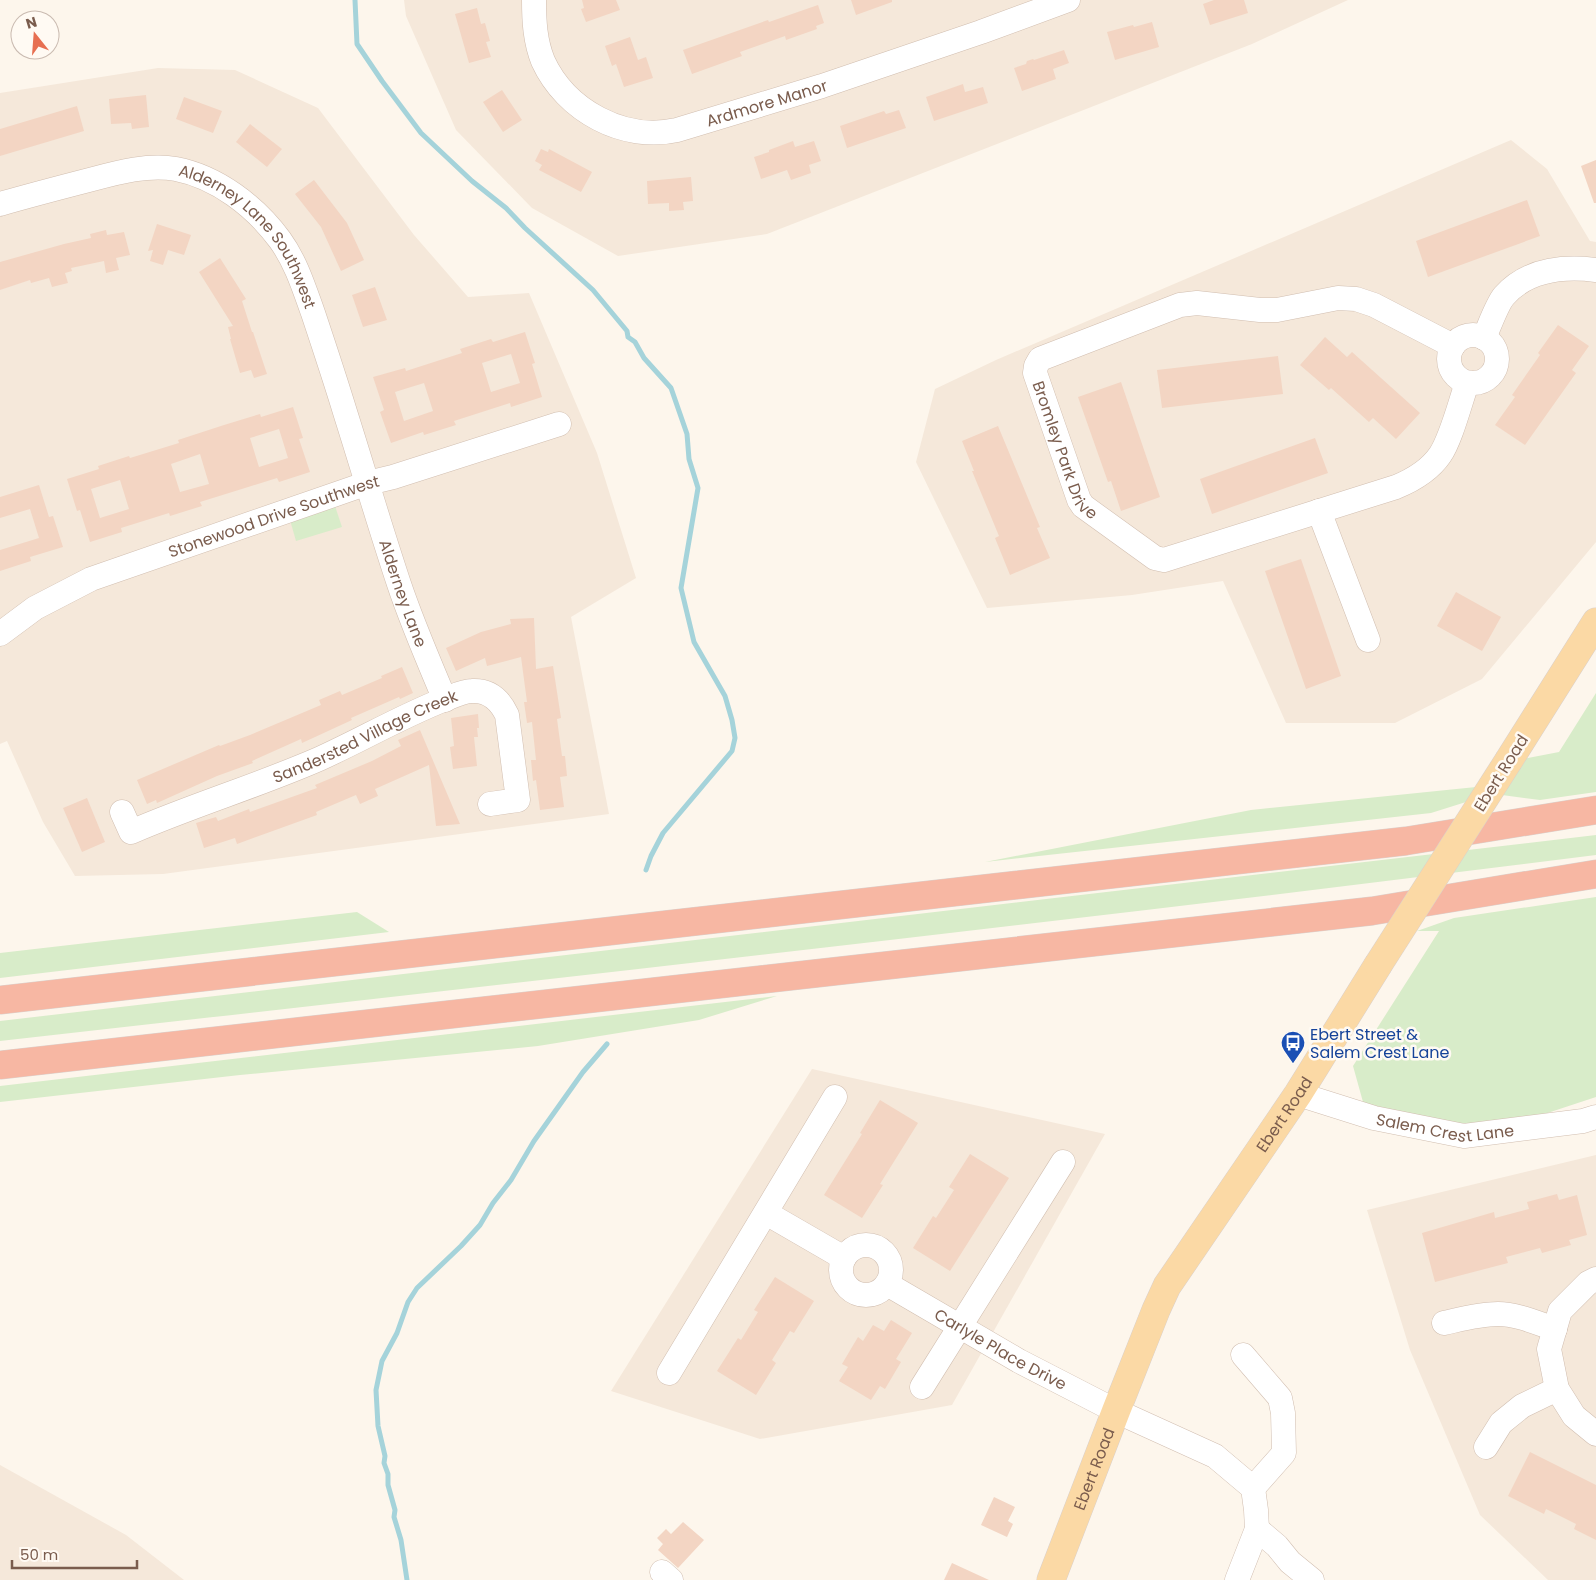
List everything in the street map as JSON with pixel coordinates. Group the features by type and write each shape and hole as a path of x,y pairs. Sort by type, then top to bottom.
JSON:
{"highway":[{"path":"0,1000 1406,841 1596,810"},
{"path":"0,1065 1372,911 1596,874"}],"main road":[{"name":"Ebert Road","path":"1051,1580 1116,1411 1167,1286 1298,1094 1596,622"}],"street":[{"name":"Ardmore Manor","path":"534,0 534,23 538,46 555,81 570,98 588,113 608,123 631,131 662,134 822,86 1068,0"},
{"name":"Alderney Lane Southwest","path":"0,204 54,188 120,172 151,168 174,169 196,174 217,184 243,201 265,222 280,240 292,259 329,359 368,483"},
{"path":"1484,338 1503,297 1518,284 1536,275 1556,269 1596,270"},
{"name":"Bromley Park Drive","path":"1452,346 1374,305 1356,299 1338,298 1277,310 1197,303 1180,305 1049,356 1040,360 1036,366 1035,373 1079,500 1083,506 1155,558 1164,560 1396,487 1412,480 1428,468 1440,455 1467,383"},
{"path":"1472,335 1484,338 1492,345 1497,356 1496,368 1489,377 1479,382 1467,383 1457,378 1450,368 1448,357 1452,346 1461,338 1472,335"},
{"name":"Stonewood Drive Southwest","path":"3,624 91,578 368,483 393,477 559,424"},
{"name":"Alderney Lane","path":"368,483 399,585 445,700"},
{"path":"1319,511 1368,640"},
{"name":"Sandersted Village Creek","path":"122,812 131,832 177,812 293,770 423,708 470,691 482,692 493,696 502,704 507,715 518,800 490,804"},
{"name":"Salem Crest Lane","path":"1298,1094 1374,1118 1464,1136 1583,1121 1596,1117"},
{"path":"669,1374 835,1096"},
{"path":"922,1387 1063,1162"},
{"path":"766,1213 844,1258"},
{"path":"869,1244 881,1249 889,1259 891,1272 887,1284 877,1293 864,1295 851,1290 843,1280 841,1267 845,1255 855,1247 869,1244"},
{"path":"1596,1279 1588,1283 1560,1310 1549,1349 1557,1389 1574,1416 1596,1434"},
{"name":"Carlyle Place Drive","path":"887,1284 1019,1361 1116,1411 1215,1456 1253,1488"},
{"path":"1444,1323 1499,1314 1520,1318 1555,1329"},
{"path":"1237,1580 1257,1529 1253,1488 1284,1453 1283,1413 1280,1398 1243,1355"},
{"path":"1486,1447 1500,1423 1522,1406 1557,1389"},
{"path":"1257,1529 1277,1546 1290,1562 1312,1580"}],"shaded area":[{"path":"404,0 1348,0 1252,44 767,234 618,256 532,208 456,130 406,16"},
{"path":"158,68 235,70 318,108 414,235 468,297 529,293 597,453 636,578 571,617 609,814 163,874 75,876 43,822 7,741 0,744 0,93"},
{"path":"1511,140 1547,169 1590,241 1596,242 1596,542 1482,679 1395,723 1286,723 1223,581 1132,595 987,608 916,462 935,389 996,360"},
{"path":"812,1069 1105,1134 952,1405 760,1439 611,1391"},
{"path":"1596,1155 1596,1580 1548,1580 1480,1515 1410,1350 1367,1210"},
{"path":"0,1465 126,1535 184,1580 0,1580"}],"green space":[{"path":"335,506 342,527 296,541 290,520"},
{"path":"1596,693 1596,792 1540,800 1502,795 1523,759 1559,752"},
{"path":"1476,787 1466,802 1431,813 985,862 1251,810"},
{"path":"1596,835 1596,855 998,927 0,1041 0,1021"},
{"path":"1596,897 1596,1097 1517,1123 1376,1127 1363,1102 1353,1066 1439,931 1417,931 1454,918"},
{"path":"357,912 389,932 0,978 0,953"},
{"path":"777,996 699,1020 538,1046 240,1075 0,1102 0,1086"}],"building":[{"path":"582,0 616,0 620,10 586,22 581,9 584,8"},
{"path":"851,0 892,0 892,2 856,15"},
{"path":"1214,0 1244,0 1248,13 1210,25 1203,4"},
{"path":"818,5 824,23 816,26 817,29 786,40 785,36 740,52 742,56 692,74 683,50 768,20 769,22"},
{"path":"477,8 481,24 485,23 490,41 486,42 491,57 469,63 455,14"},
{"path":"1152,22 1159,47 1115,60 1107,32"},
{"path":"630,37 638,60 646,57 653,78 624,87 616,64 612,66 605,46"},
{"path":"1064,50 1069,63 1053,69 1056,79 1022,91 1014,68 1026,64 1027,61"},
{"path":"963,84 965,92 983,87 988,103 934,121 926,97"},
{"path":"502,90 522,120 503,132 483,102"},
{"path":"146,95 149,127 132,129 131,123 111,124 109,99"},
{"path":"184,97 222,111 213,133 176,119"},
{"path":"77,106 84,131 0,156 0,129"},
{"path":"899,110 906,128 847,148 840,126 884,111 886,114"},
{"path":"250,124 282,149 267,167 236,142"},
{"path":"793,141 795,147 814,141 821,161 809,165 811,173 791,180 787,170 761,179 754,157"},
{"path":"541,149 548,152 549,149 592,172 581,192 539,170 542,165 535,161"},
{"path":"1596,160 1596,203 1594,203 1581,166"},
{"path":"691,177 693,201 683,202 684,210 669,211 669,203 648,204 647,181"},
{"path":"314,180 347,223 364,260 341,271 321,227 295,194"},
{"path":"1527,200 1540,236 1428,277 1416,241"},
{"path":"157,224 191,235 184,255 168,250 163,265 150,261 153,250 148,251"},
{"path":"106,230 107,235 124,232 130,255 116,258 119,270 106,273 104,261 71,268 72,271 65,273 68,283 52,287 49,278 31,283 30,280 0,290 0,262 91,238 90,234"},
{"path":"220,258 246,299 242,301 267,374 254,378 251,370 240,373 228,327 233,326 199,272"},
{"path":"375,287 387,320 363,327 352,295"},
{"path":"1558,325 1589,346 1572,370 1576,373 1525,445 1495,425 1515,397 1512,395 1540,355 1538,353"},
{"path":"525,332 535,363 532,364 542,397 511,407 510,403 454,421 456,425 424,435 423,432 391,443 380,412 384,410 373,377 405,368 406,371 462,353 460,349 491,339 493,342","holes":["511,354 520,383 491,392 482,363","424,383 433,411 404,421 395,392"]},
{"path":"1325,337 1347,357 1352,352 1420,413 1396,439 1373,418 1369,422 1331,388 1329,390 1300,365"},
{"path":"1278,356 1283,394 1162,408 1157,370"},
{"path":"1121,382 1160,497 1121,511 1111,481 1108,482 1078,397"},
{"path":"293,407 303,438 299,439 310,472 279,482 277,478 200,502 202,506 170,516 169,513 121,528 122,532 90,542 80,510 77,511 67,479 99,469 98,466 129,456 130,458 179,443 178,440 224,425 260,414 261,417","holes":["279,429 288,458 259,467 250,438","200,454 209,484 180,492 171,464","120,480 129,509 100,518 91,489"]},
{"path":"998,426 1040,527 1037,528 1050,558 1010,575 995,538 999,536 972,471 974,471 962,441"},
{"path":"1315,438 1328,473 1212,514 1200,479"},
{"path":"39,485 49,517 53,516 63,547 30,557 31,561 0,571 0,550 39,538 30,509 0,518 0,497"},
{"path":"1301,559 1341,676 1306,689 1265,571"},
{"path":"1456,592 1501,617 1482,651 1437,626"},
{"path":"534,618 536,669 553,666 561,718 557,719 567,776 560,777 564,807 540,810 536,780 533,781 531,760 536,760 532,722 527,723 524,702 527,702 521,657 487,666 485,658 456,671 446,648 481,632 511,624 510,619"},
{"path":"402,667 413,693 400,699 399,697 351,718 352,720 302,743 301,739 252,761 253,763 217,776 157,803 156,800 147,804 137,780 321,705 319,700 340,691 342,695 382,678 381,676"},
{"path":"478,714 478,737 474,737 477,766 453,769 450,747 454,746 451,718"},
{"path":"420,730 460,824 436,826 429,765 375,789 378,796 360,804 356,795 316,812 317,815 237,844 235,838 204,848 196,823 216,817 218,821 249,809 250,812 317,788 315,785 372,761 401,746 398,740"},
{"path":"87,798 105,842 82,852 63,808"},
{"path":"880,1100 918,1123 880,1184 883,1185 862,1218 824,1195 862,1134 860,1133"},
{"path":"970,1154 1009,1178 950,1271 913,1248 933,1216 936,1218 954,1190 949,1187"},
{"path":"1557,1194 1559,1200 1577,1195 1587,1235 1569,1240 1571,1245 1542,1253 1540,1248 1506,1257 1508,1263 1435,1282 1422,1233 1494,1212 1495,1218 1529,1209 1527,1202"},
{"path":"775,1277 814,1301 794,1333 790,1331 772,1360 776,1363 756,1395 717,1371 738,1338 741,1340 758,1312 754,1310"},
{"path":"891,1320 912,1333 896,1359 901,1362 885,1389 880,1386 871,1400 839,1381 848,1367 842,1364 858,1337 863,1341 873,1325 884,1331"},
{"path":"1530,1452 1596,1485 1596,1540 1574,1529 1576,1524 1546,1509 1544,1514 1508,1496"},
{"path":"994,1497 1015,1507 1008,1521 1013,1524 1007,1537 981,1525"},
{"path":"683,1522 704,1540 678,1568 658,1550 663,1544 657,1538 666,1529 671,1534"},
{"path":"952,1563 989,1580 944,1580"}],"waterway":[{"path":"355,0 357,44 421,133 472,181 506,208 525,228 593,290 627,331 628,337 635,342 644,358 671,388 687,434 689,459 698,488 681,588 694,642 725,696 735,738 732,751 663,833 646,870"},
{"path":"407,1580 401,1540 394,1517 395,1510 388,1485 388,1474 384,1463 385,1456 378,1426 376,1390 382,1361 397,1333 408,1302 417,1288 480,1225 493,1203 511,1180 534,1141 583,1072 607,1044"}],"place":[{"name":"Ebert Street & Salem Crest Lane","path":"1293,1064"}]}
